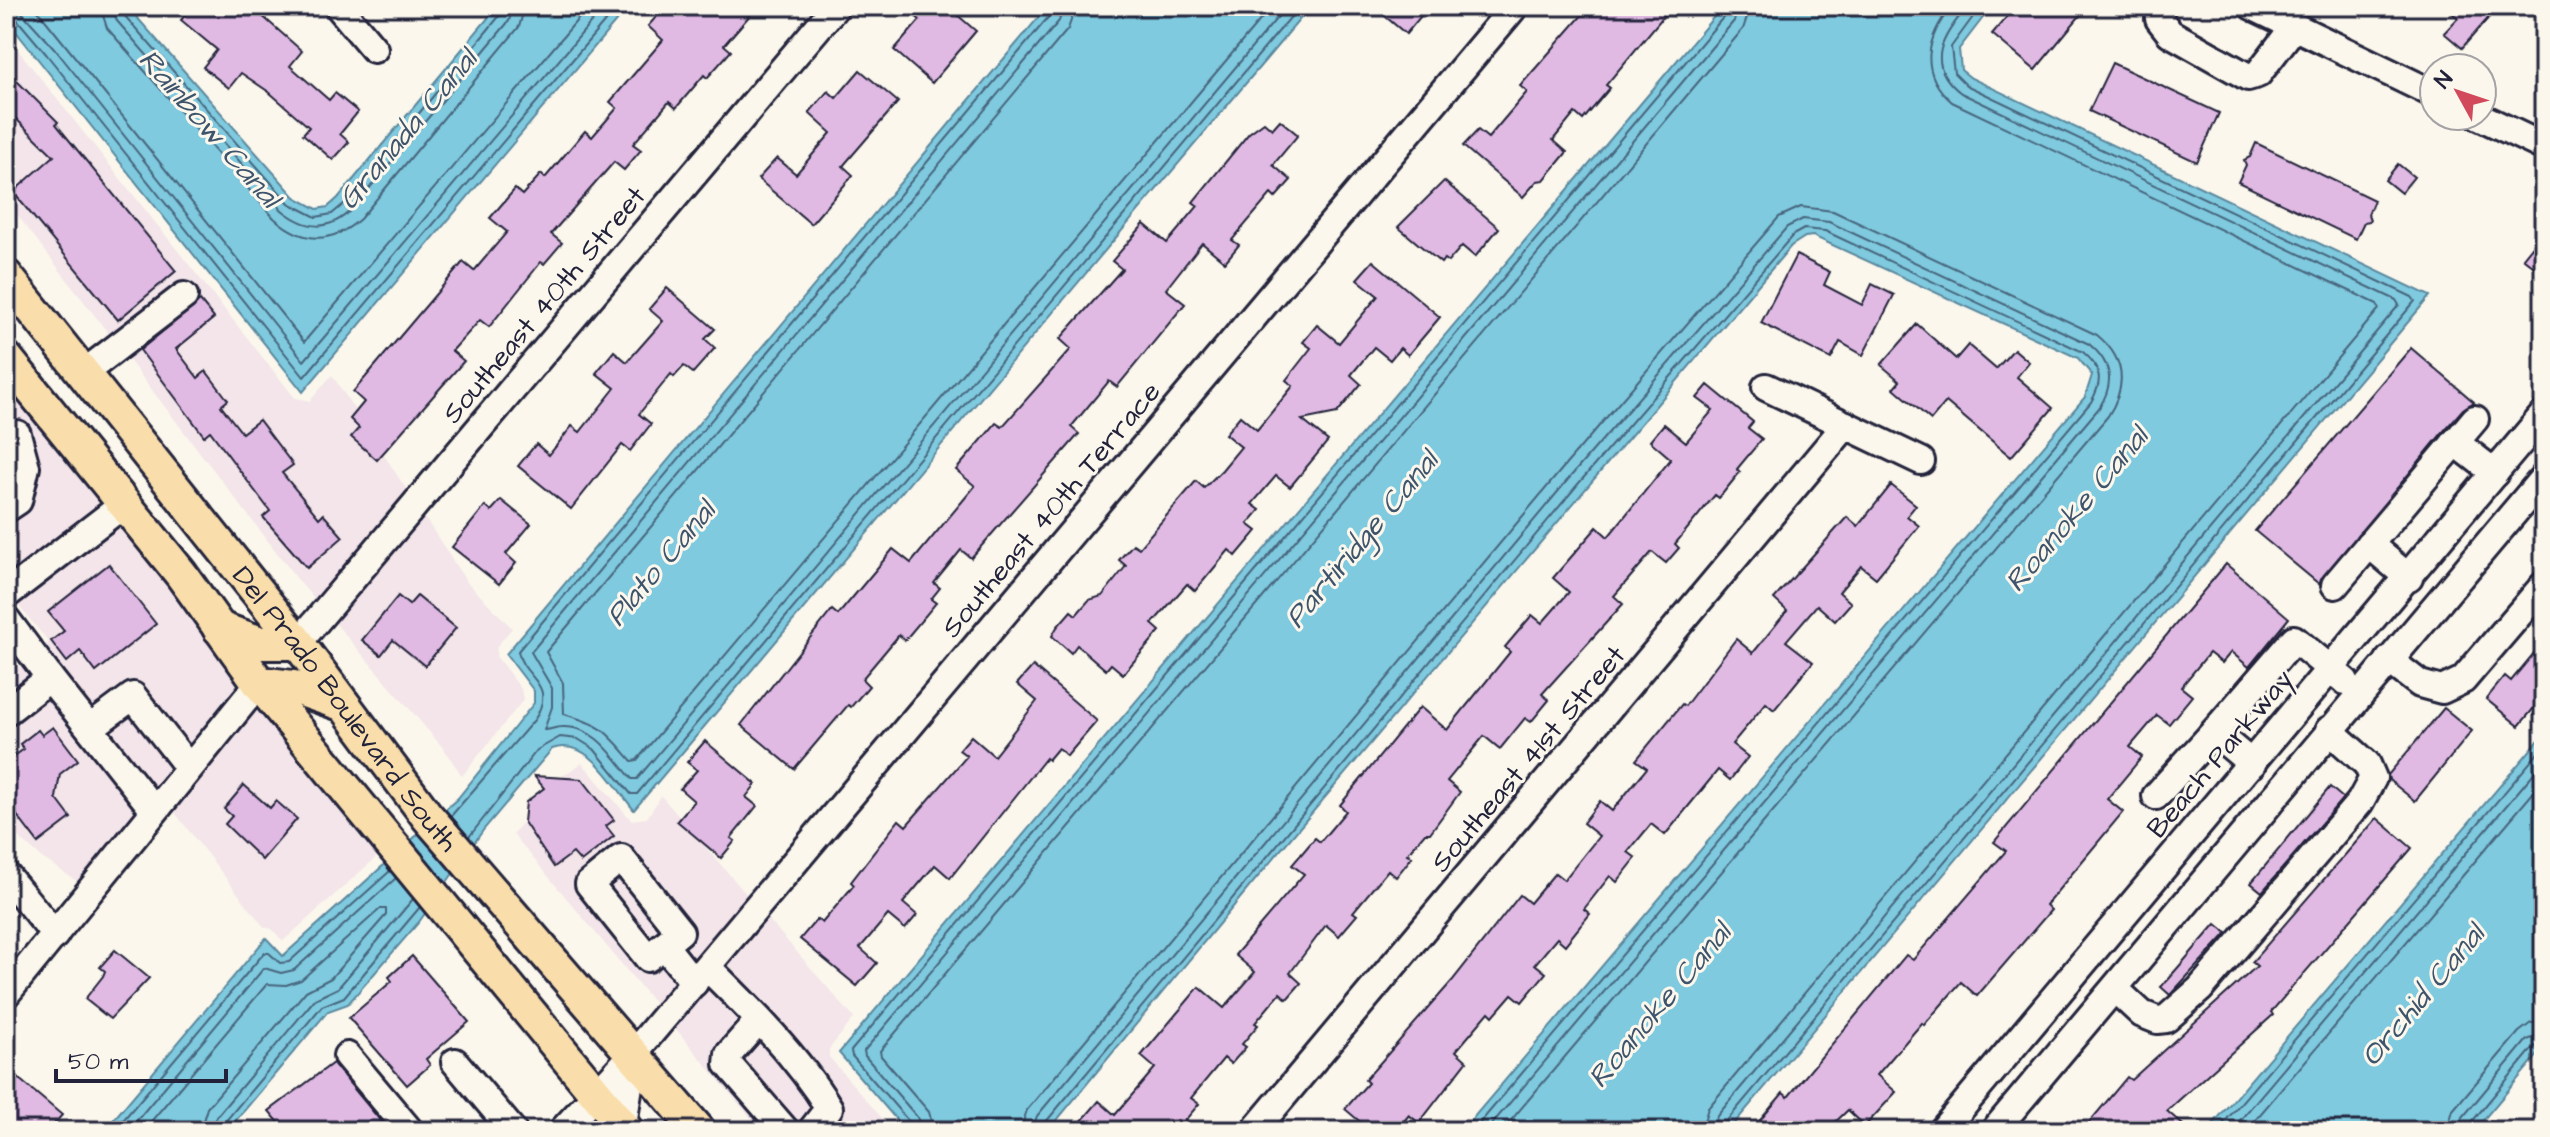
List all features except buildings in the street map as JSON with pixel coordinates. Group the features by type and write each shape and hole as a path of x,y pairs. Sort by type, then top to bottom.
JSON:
{"main road":[{"name":"Del Prado Boulevard South","path":"6,276 298,643 427,816 699,1131"},
{"name":"Del Prado Boulevard South","path":"6,358 124,504 259,683 625,1130"},
{"path":"219,628 261,643 298,643"},
{"path":"259,683 293,687 344,705"}],"street":[{"path":"338,6 374,49"},
{"name":"Southeast 40th Street","path":"298,643 836,6"},
{"name":"Southeast 40th Terrace","path":"562,1131 634,1053 1515,6"},
{"path":"2160,6 2159,19 2170,33 2248,77 2258,74 2293,28"},
{"path":"2252,6 2418,87"},
{"path":"2498,125 2544,147"},
{"path":"85,372 184,296"},
{"path":"1766,387 1921,461"},
{"path":"6,509 18,501 26,467 12,436 46,408"},
{"name":"Beach Parkway","path":"1942,1131 2544,414"},
{"path":"2335,585 2475,419"},
{"name":"Southeast 41st Street","path":"1254,1131 1846,425"},
{"path":"2455,442 2495,473"},
{"path":"1994,1131 2544,477"},
{"path":"6,595 124,504"},
{"path":"2369,544 2409,578"},
{"path":"2389,660 2420,684 2442,690 2463,680 2544,585"},
{"path":"6,619 153,809"},
{"path":"2156,796 2294,639 2360,693"},
{"path":"6,712 50,678"},
{"path":"6,994 153,809 259,683"},
{"path":"90,728 133,696 189,768"},
{"path":"2074,973 2157,1020 2166,1019 2200,989 2360,802 2373,778 2367,764 2329,730"},
{"path":"2214,732 2252,764"},
{"path":"6,875 55,935"},
{"path":"664,945 759,1020 829,1108 811,1131"},
{"path":"759,1020 729,1054 728,1064 786,1131"},
{"path":"625,1130 634,1053"},
{"path":"347,1056 410,1131"},
{"path":"455,1062 513,1131"}],"shaded area":[{"path":"6,35 295,398 310,401 332,375 466,581 512,628 497,646 496,656 521,689 523,700 462,776 445,750 298,580 6,200"},
{"path":"6,377 205,629 204,635 212,638 380,854 283,941 272,929 264,927 162,796 86,887 42,858 6,826 6,678 49,642 6,591"},
{"path":"582,763 631,820 647,818 661,796 854,1018 829,1049 829,1057 893,1131 762,1131 696,1053 513,834 555,781"}],"water":[{"path":"6,6 127,6 295,197 317,209 328,207 338,198 498,6 629,6 303,392 6,19"},
{"name":"Plato Canal","path":"1048,6 1311,6 634,810 589,756 565,747 552,749 484,829 419,922 348,1004 328,1011 227,1131 104,1131 266,938 283,956 458,798 534,703 534,691 506,654"},
{"path":"1723,6 1992,6 1959,49 1961,70 1971,78 2430,296 1728,1131 1462,1131 2085,397 2092,375 2078,358 1813,236 1805,237 1791,246 1251,885 1048,1131 906,1131 839,1053"},
{"name":"Orchid Canal","path":"2544,734 2544,1048 2474,1131 2207,1131"}],"water label":[{"name":"Rainbow Canal","path":"210,128"},
{"name":"Granada Canal","path":"407,129"},
{"name":"Roanoke Canal","path":"2076,509"},
{"name":"Partiridge Canal","path":"1361,539"},
{"name":"Roanoke Canal","path":"1659,1005"}]}
